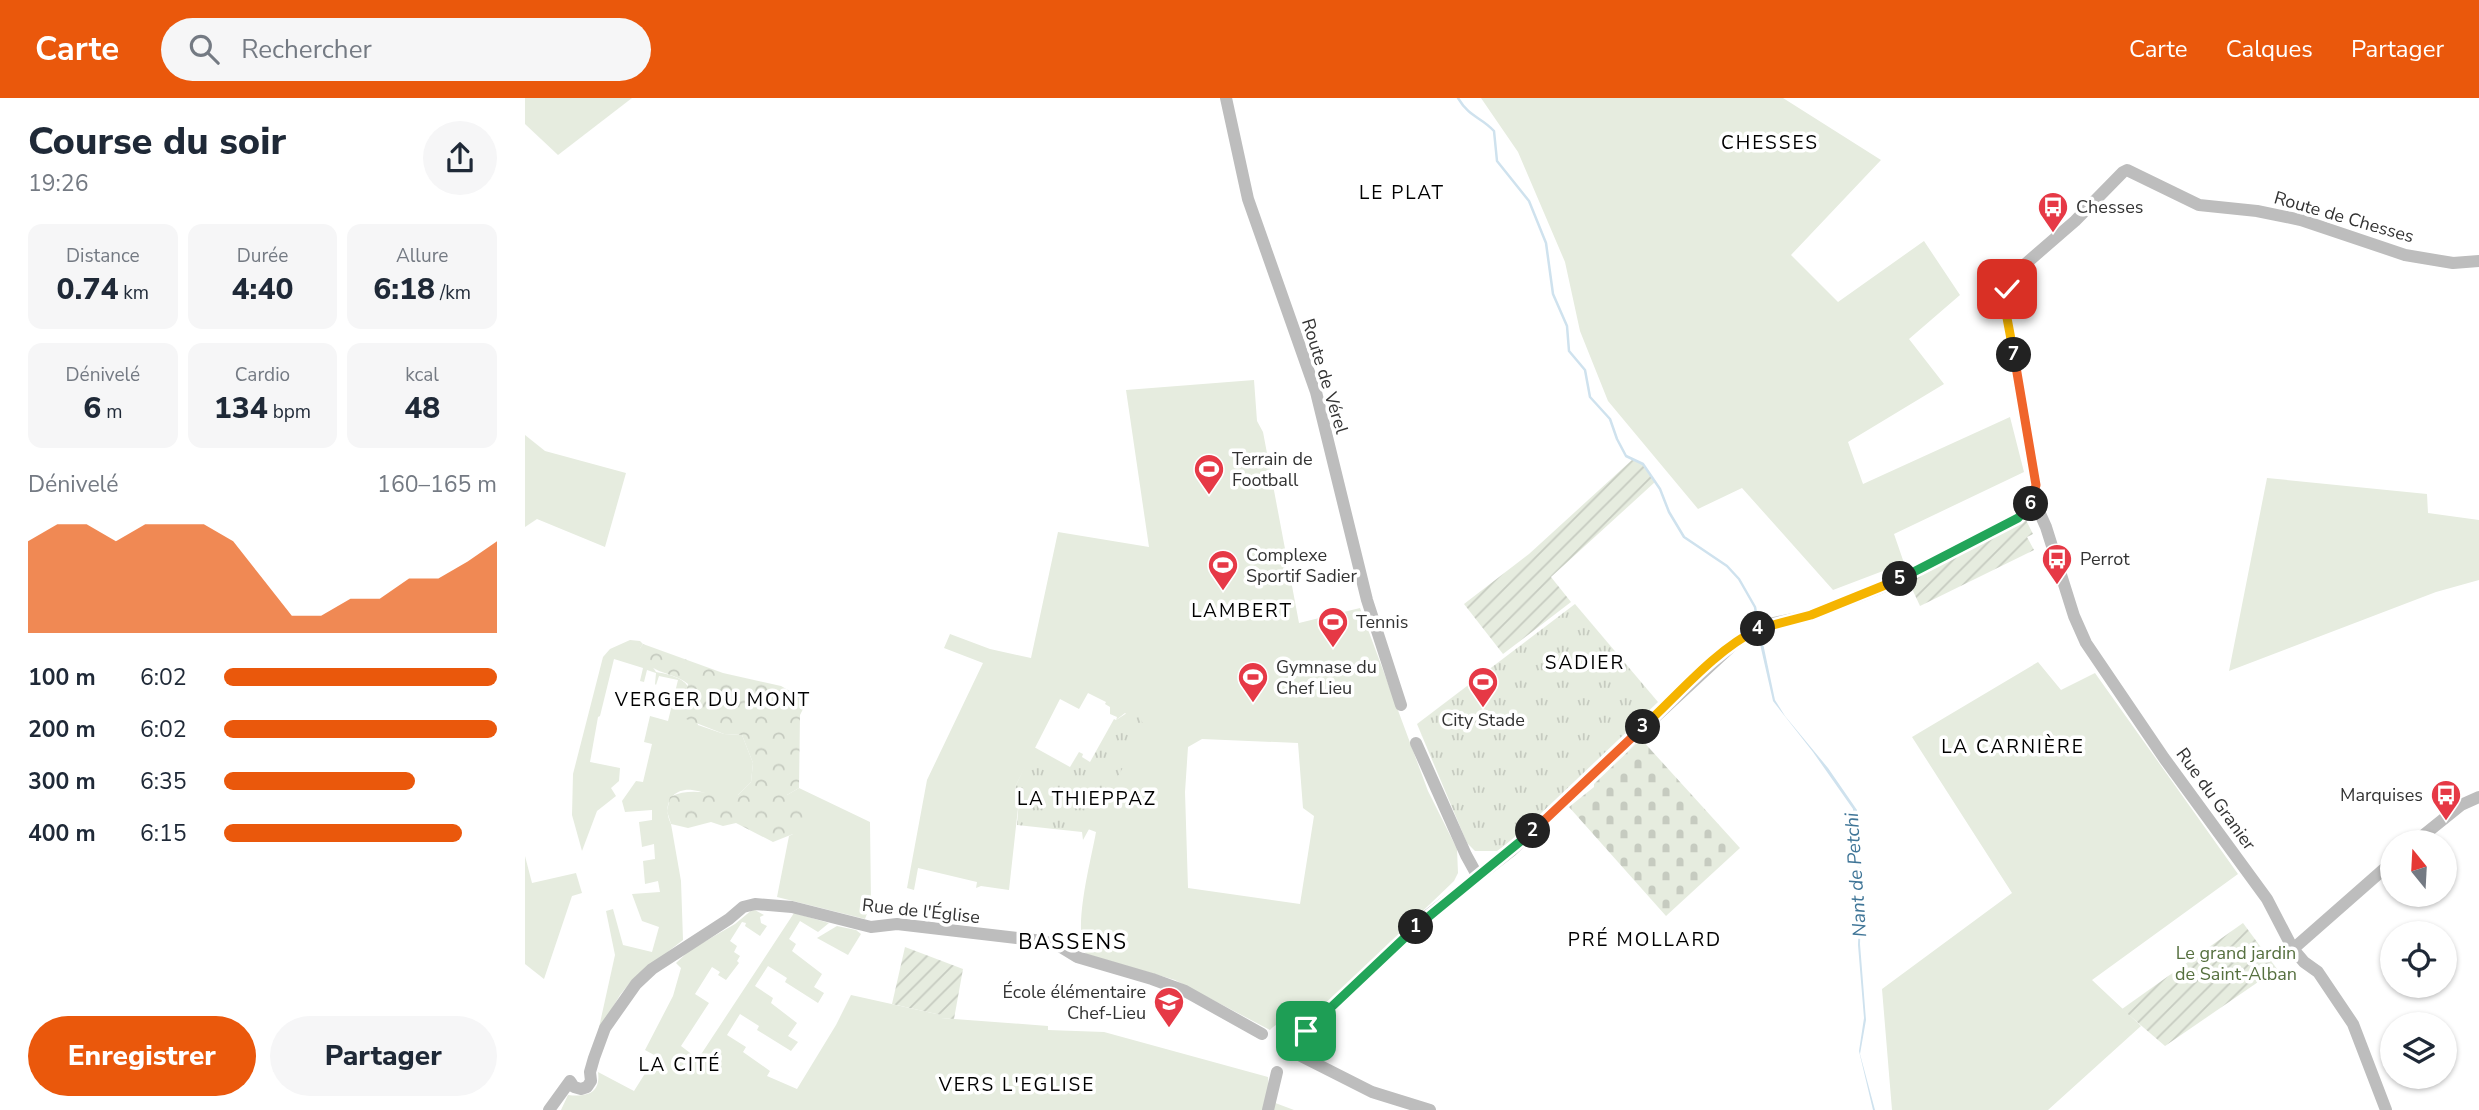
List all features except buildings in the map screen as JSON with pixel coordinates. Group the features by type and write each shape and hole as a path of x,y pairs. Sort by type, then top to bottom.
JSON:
{"street":[{"name":"Route de Vérel","path":"1226,98 1248,199 1316,392 1369,609 1401,705"},
{"name":"Route de Chesses","path":"2033,498 2036,485 2007,318 2007,289 2023,266 2075,221 2123,172 2127,170 2199,205 2257,211 2301,220 2405,255 2453,263 2479,261"},
{"path":"1306,1031 1427,916 1511,851 1737,641 1759,628 1811,615 1893,583 2018,518 2029,507 2033,498"},
{"name":"Rue du Granier","path":"2033,498 2046,527 2074,616 2086,643 2164,758 2267,900 2293,949 2304,962 2318,972 2353,1024 2386,1110"},
{"path":"1416,743 1477,875"},
{"path":"2430,830 2461,805 2479,797"},
{"path":"2293,949 2380,873"},
{"name":"Rue de l'Église","path":"549,1110 570,1081 574,1087 587,1087 605,1028 636,984 652,969 743,907 755,904 810,910 871,927 897,923 1042,941 1059,946 1077,957 1185,991 1262,1034"},
{"path":"1285,1048 1372,1092 1430,1110"},
{"path":"1268,1110 1277,1072"}],"green space":[{"path":"525,98 632,98 558,155 525,124"},
{"path":"1481,98 1783,98 1881,160 1791,255 1838,302 1924,241 1960,295 1909,339 1944,384 1848,442 1863,484 2010,417 2024,472 1894,534 1904,563 1833,590 1742,488 1698,509 1608,401 1580,331 1565,262 1518,152"},
{"path":"1254,380 1257,421 1263,432 1299,623 1360,608 1428,791 1457,849 1458,873 1454,881 1304,1025 1286,1021 1270,1030 1175,980 1086,954 1082,943 1082,912 1096,832 1088,829 1143,727 1125,713 1116,720 1117,717 1110,714 1110,707 1106,702 1088,693 1079,709 1060,699 1015,787 1019,799 1009,890 981,886 976,888 977,882 918,868 914,890 907,888 927,780 983,663 944,648 950,634 990,649 1031,658 1058,532 1149,547 1126,390","holes":["1202,739 1298,743 1303,808 1314,816 1300,904 1188,888 1185,792 1188,747"]},
{"path":"525,435 545,451 626,473 605,547 537,519 525,527"},
{"path":"1633,459 1643,464 1655,482 1551,577 1571,602 1503,654 1464,604 1529,554"},
{"path":"2267,478 2427,494 2428,513 2479,520 2479,580 2436,592 2229,671"},
{"path":"2026,520 2033,534 2027,537 2034,550 1920,606 1908,580"},
{"path":"1575,604 1658,702 1513,840 1497,851 1475,851 1467,843 1417,724"},
{"path":"630,640 643,644 640,648 656,672 678,678 689,688 698,725 724,734 742,735 753,763 751,782 738,795 685,790 670,800 668,817 681,881 683,940 633,979 598,1032 615,955 606,911 613,909 623,945 652,952 659,927 642,921 632,894 660,892 658,881 645,884 643,861 655,859 654,844 642,847 639,822 652,820 652,810 625,812 622,801 636,781 643,782 652,744 644,742 650,716 668,721 678,680 659,676 656,685 656,673 647,670 644,682 640,681 643,668 614,659 598,717 590,762 620,768 619,781 611,788 616,796 597,811 582,851 572,815 573,774 603,657 610,649"},
{"path":"643,644 723,673 781,686 807,701 800,715 799,788 787,795 798,803 803,813 803,822 793,834 773,842 736,823 723,826 711,822 688,828 671,824 667,811 670,797 687,792 738,795 751,782 753,763 742,735 724,734 681,717 688,684 652,668 643,657 640,648"},
{"path":"2038,662 2061,690 2095,673 2238,874 2092,980 2141,1026 2048,1110 1892,1110 1882,989 2012,893 1912,737"},
{"path":"1130,711 1140,718 1143,731 1083,840 1082,832 1017,825 1019,799 1015,787 1034,747 1070,767 1079,752 1090,762 1114,719"},
{"path":"1641,739 1740,848 1666,916 1569,807 1594,787"},
{"path":"799,788 870,822 871,903 865,919 777,897 789,836 793,834 787,795"},
{"path":"525,856 532,883 576,873 582,893 572,896 544,979 525,964"},
{"path":"753,909 764,915 760,917 761,923 767,926 760,936 742,922 730,941 737,946 734,952 740,956 737,961 739,963 726,980 712,967 695,994 709,1003 681,1046 698,1059 794,913 829,923 818,932 800,921 789,939 796,944 792,951 822,974 814,987 824,993 818,1003 785,982 787,978 768,966 755,986 773,998 771,1003 797,1023 788,1036 798,1042 791,1051 757,1030 759,1026 740,1014 727,1035 746,1047 743,1052 770,1071 767,1076 797,1089 851,995 941,1015 941,1018 1048,1026 1048,1030 1104,1032 1268,1077 1270,1101 1294,1110 561,1110 568,1095 586,1094 595,1089 598,1072 634,1091 656,1056 645,1050 673,996 681,968 676,963 690,950 735,924"},
{"name":"Le grand jardin de Saint-Alban","path":"2243,923 2277,969 2165,1046 2122,1009"},
{"path":"837,926 856,930 861,934 848,955 817,938"},
{"path":"905,947 963,969 954,1019 892,1004"}],"water":[{"path":"1760,629 1775,700 1857,810 1856,843 1862,881 1860,944 1866,1020 1860,1054 1875,1110 1859,1051 1864,1018 1858,945 1860,883 1853,844 1853,809 1773,701 1757,631"}],"waterway":[{"name":"Nant de Petchi","path":"1458,98 1471,113 1494,131 1497,161 1529,201 1546,243 1553,294 1567,326 1569,351 1585,370 1590,397 1610,419 1626,456 1643,464 1660,489 1669,512 1684,537 1727,566 1739,579 1755,607 1758,625"}],"place":[{"name":"Chesses","path":"2053,234"},
{"name":"Terrain de Football","path":"1209,496"},
{"name":"Perrot","path":"2057,586"},
{"name":"Complexe Sportif Sadier","path":"1223,592"},
{"name":"Tennis","path":"1333,649"},
{"name":"Gymnase du Chef Lieu","path":"1253,704"},
{"name":"City Stade","path":"1483,709"},
{"name":"Marquises","path":"2446,822"},
{"name":"École élémentaire Chef-Lieu","path":"1169,1029"}],"district":[{"name":"CHESSES","path":"1770,143"},
{"name":"LE PLAT","path":"1402,193"},
{"name":"LAMBERT","path":"1242,611"},
{"name":"SADIER","path":"1585,663"},
{"name":"VERGER DU MONT","path":"713,700"},
{"name":"LA CARNIÈRE","path":"2013,747"},
{"name":"LA THIEPPAZ","path":"1087,799"},
{"name":"PRÉ MOLLARD","path":"1645,940"},
{"name":"BASSENS","path":"1073,942"},
{"name":"LA CITÉ","path":"680,1065"},
{"name":"VERS L'EGLISE","path":"1017,1085"}],"route":[{"path":"1306,1031 1427,916 1511,851 1737,641 1763,626 1811,615 1893,583 2018,518 2029,507 2036,485 2007,318 2007,289"}]}
